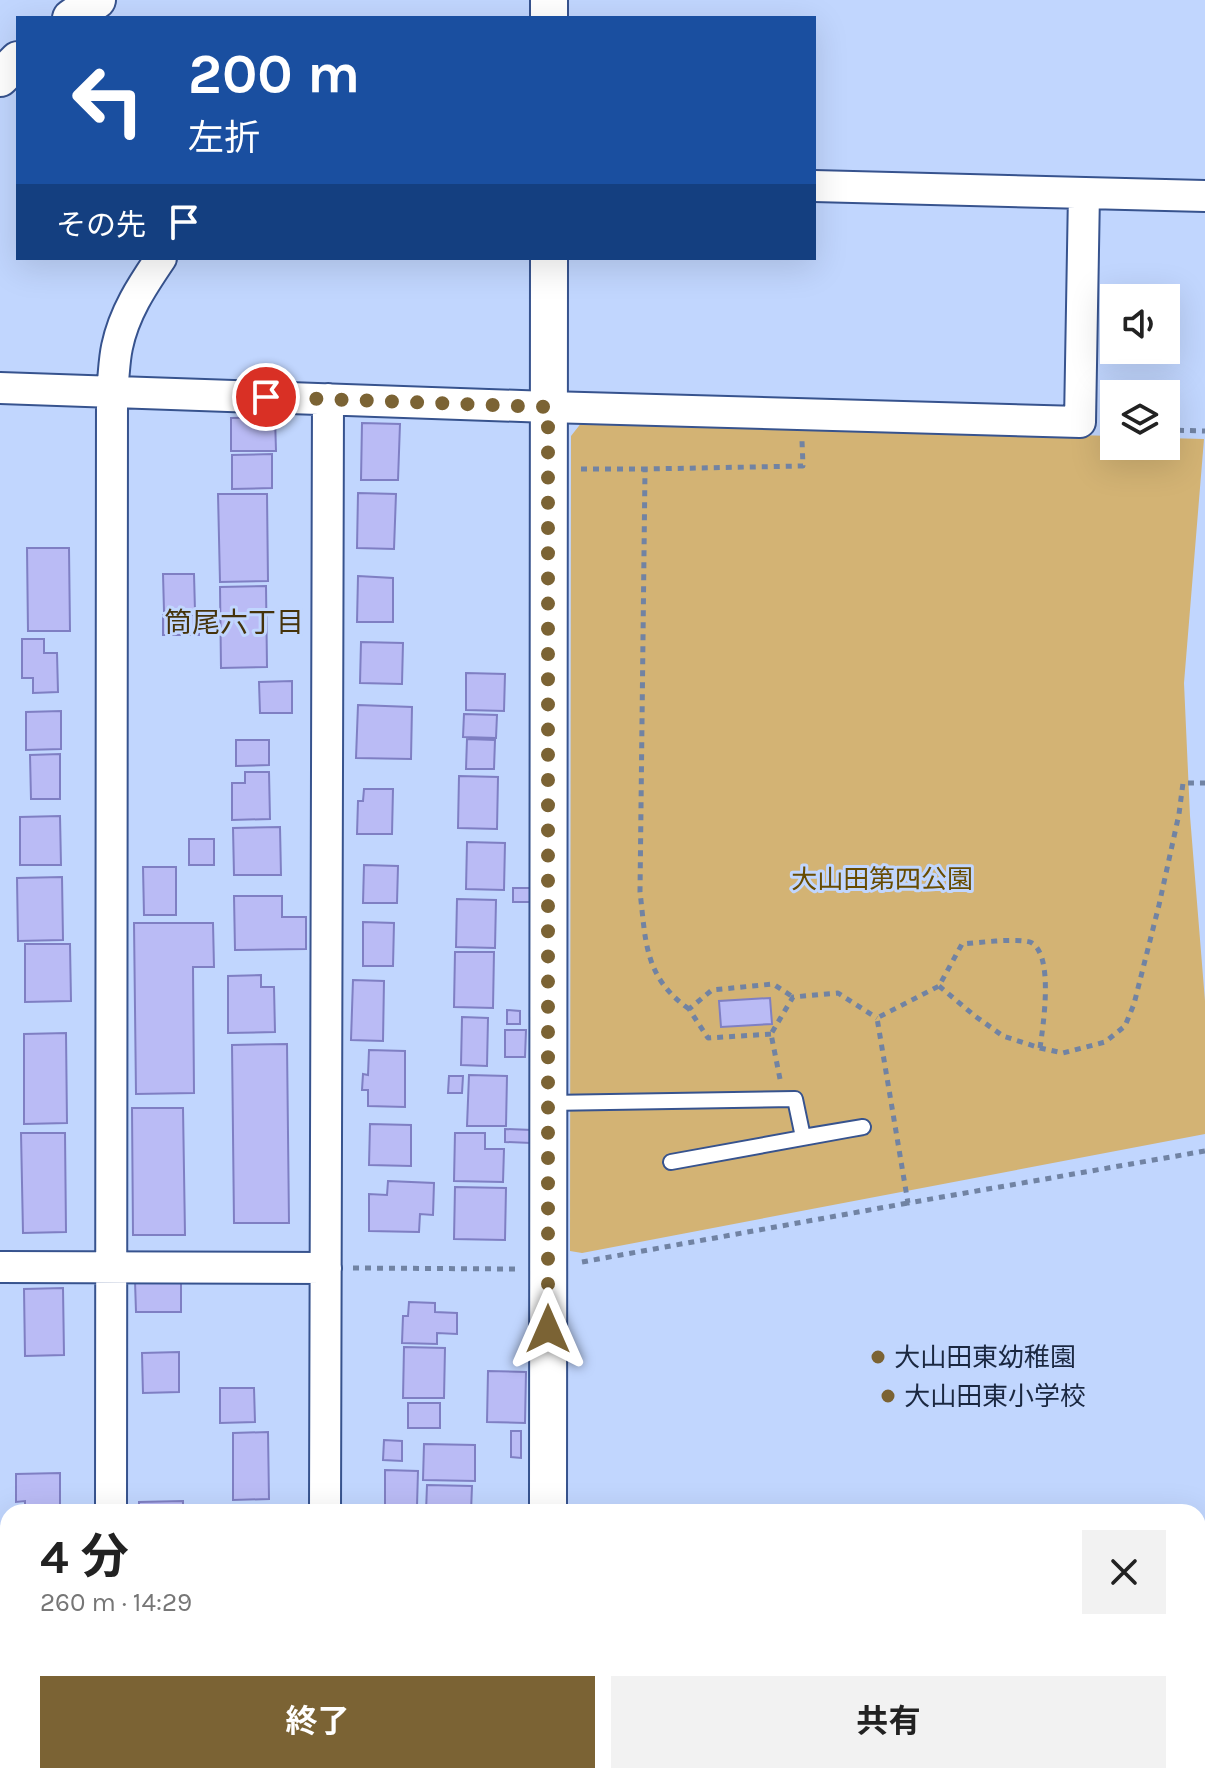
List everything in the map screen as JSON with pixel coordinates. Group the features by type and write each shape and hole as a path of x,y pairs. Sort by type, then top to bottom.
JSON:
{"street":[{"path":"74,16 97,0"},
{"path":"0,78 16,62"},
{"path":"816,186 1205,196"},
{"path":"0,388 1080,422 1084,193"},
{"path":"111,1504 112,390 117,345 128,312 160,260"},
{"path":"548,1504 549,260"},
{"path":"325,1504 328,399"},
{"path":"0,1267 326,1268"}],"lane":[{"path":"548,1103 795,1099 803,1137 863,1127 671,1162"}],"path":[{"path":"576,469 803,466 802,414"},
{"path":"1180,430 1205,431"},
{"path":"645,469 640,892 648,958 670,996 689,1009 708,1038 771,1034"},
{"path":"939,986 1003,1036 1063,1053 1105,1042 1125,1026 1134,1004 1159,905 1183,783 1205,783"},
{"path":"877,1018 939,986 962,944 1024,940 1034,944 1040,953 1046,984 1040,1048"},
{"path":"689,1009 712,990 773,984 793,997 838,993 877,1018 908,1203"},
{"path":"784,1100 771,1034 793,997"},
{"path":"575,1263 1205,1151"},
{"path":"326,1268 520,1269"}],"green space":[{"name":"大山田第四公園","path":"582,422 1100,436 1100,460 1180,460 1180,438 1204,439 1184,683 1190,816 1205,1001 1205,1134 582,1253 570,1251 571,436"}],"building":[{"path":"275,417 276,451 231,451 231,418"},
{"path":"362,423 400,424 398,480 361,480"},
{"path":"272,454 272,488 232,489 232,455"},
{"path":"358,493 396,494 394,549 357,548"},
{"path":"218,494 267,494 268,581 220,582"},
{"path":"27,548 69,548 70,631 28,631"},
{"path":"163,574 194,574 195,611 164,611"},
{"path":"358,576 393,578 393,622 357,622"},
{"path":"266,586 267,667 221,668 220,587"},
{"path":"163,615 199,615 199,635 163,635"},
{"path":"22,639 44,639 44,653 57,653 58,692 33,693 33,678 22,678"},
{"path":"361,642 403,643 402,684 360,683"},
{"path":"466,673 505,674 504,711 466,710"},
{"path":"292,681 292,713 260,713 259,682"},
{"path":"358,705 412,707 411,759 356,758"},
{"path":"61,711 61,749 26,750 26,712"},
{"path":"464,714 497,715 496,738 463,737"},
{"path":"467,739 495,740 494,769 466,769"},
{"path":"236,740 269,740 269,765 236,766"},
{"path":"60,754 60,799 31,799 30,755"},
{"path":"245,772 269,772 270,819 232,820 232,783 245,783"},
{"path":"459,776 498,777 497,829 458,828"},
{"path":"364,789 393,789 392,834 357,834 358,801 363,801"},
{"path":"60,816 61,865 20,865 20,817"},
{"path":"280,827 281,875 234,875 233,828"},
{"path":"189,839 214,839 214,865 189,865"},
{"path":"467,842 505,843 504,890 466,889"},
{"path":"364,865 398,866 397,903 363,903"},
{"path":"143,867 176,867 176,915 144,915"},
{"path":"62,877 63,940 18,941 17,878"},
{"path":"513,888 534,888 533,902 513,902"},
{"path":"234,896 282,896 282,917 306,917 306,949 235,950"},
{"path":"457,899 496,900 495,948 456,947"},
{"path":"363,922 394,923 393,966 363,966"},
{"path":"134,923 213,923 214,967 193,967 194,1093 136,1094"},
{"path":"25,944 70,944 71,1001 25,1002"},
{"path":"455,952 494,952 493,1008 454,1007"},
{"path":"261,975 261,987 274,987 275,1032 228,1033 228,976"},
{"path":"353,980 384,981 383,1041 351,1040"},
{"path":"770,998 772,1024 721,1027 719,1001"},
{"path":"507,1010 520,1011 520,1024 507,1024"},
{"path":"462,1017 488,1018 487,1066 461,1065"},
{"path":"505,1030 526,1030 525,1057 505,1057"},
{"path":"66,1033 67,1123 24,1124 24,1034"},
{"path":"287,1044 289,1223 234,1223 232,1045"},
{"path":"369,1050 405,1051 405,1107 368,1106 368,1090 362,1090 363,1074 368,1075"},
{"path":"469,1075 507,1076 506,1126 467,1126"},
{"path":"449,1076 463,1076 462,1093 448,1093"},
{"path":"132,1108 183,1108 185,1235 133,1235"},
{"path":"370,1124 411,1125 411,1166 369,1165"},
{"path":"505,1129 532,1130 531,1143 505,1142"},
{"path":"21,1133 65,1133 66,1232 23,1233"},
{"path":"455,1133 485,1133 485,1149 504,1149 503,1182 454,1181"},
{"path":"388,1181 434,1183 433,1215 420,1214 419,1232 369,1231 369,1194 387,1195"},
{"path":"455,1187 506,1188 505,1240 454,1239"},
{"path":"135,1281 181,1281 181,1312 136,1312"},
{"path":"63,1288 64,1355 25,1356 24,1289"},
{"path":"409,1302 435,1303 435,1312 457,1313 457,1334 437,1333 437,1344 402,1343 403,1316 408,1316"},
{"path":"404,1347 445,1348 444,1398 403,1398"},
{"path":"179,1352 179,1392 143,1393 142,1353"},
{"path":"488,1371 526,1372 525,1423 487,1422"},
{"path":"220,1388 254,1388 255,1422 220,1423"},
{"path":"408,1403 440,1403 440,1428 408,1428"},
{"path":"511,1431 521,1431 521,1458 511,1457"},
{"path":"268,1432 269,1499 233,1500 233,1433"},
{"path":"384,1440 402,1441 402,1461 383,1460"},
{"path":"424,1444 475,1445 475,1481 423,1480"},
{"path":"385,1470 418,1471 417,1504 385,1504"},
{"path":"60,1473 60,1504 16,1502 16,1474"},
{"path":"427,1485 472,1486 471,1504 426,1504"},
{"path":"183,1501 183,1504 139,1504"}],"place":[{"name":"大山田東幼稚園","path":"878,1357"},
{"name":"大山田東小学校","path":"888,1396"}],"district":[{"name":"筒尾六丁目","path":"234,622"}],"route":[{"path":"266,397 548,407 548,1329"}]}
